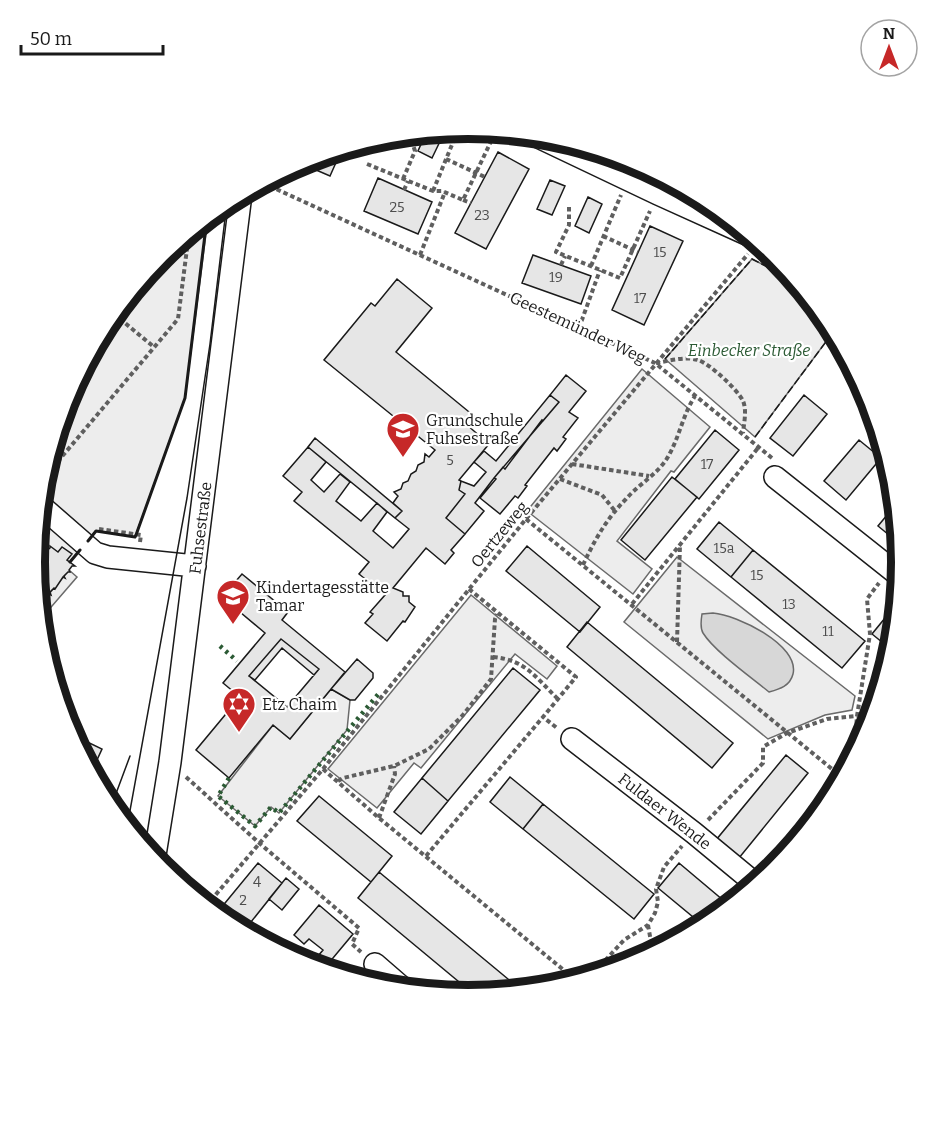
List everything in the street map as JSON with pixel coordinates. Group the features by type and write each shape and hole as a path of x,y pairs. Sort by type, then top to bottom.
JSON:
{"street":[{"path":"567,151 658,194 738,236"},
{"name":"Fuhsestraße","path":"156,848 170,762 239,206"},
{"path":"775,477 892,570"},
{"path":"48,513 95,553 195,566"},
{"name":"Fuldaer Wende","path":"572,739 750,879"},
{"path":"375,964 392,979"}],"path":[{"path":"433,191 454,140"},
{"path":"463,200 492,140"},
{"path":"404,190 415,150 412,143"},
{"path":"446,159 485,177"},
{"path":"367,164 433,191 445,192 471,203"},
{"path":"591,266 627,179"},
{"name":"Geestemünder Weg","path":"273,187 655,363 778,463 775,477"},
{"path":"420,255 445,192"},
{"path":"620,278 658,194"},
{"path":"569,207 569,225 556,252 625,280"},
{"path":"603,236 638,252"},
{"name":"Oertzeweg","path":"212,899 322,769 749,245"},
{"path":"57,462 178,319 187,246"},
{"path":"561,265 565,256"},
{"path":"579,328 600,270"},
{"path":"121,320 154,347"},
{"path":"655,363 689,358 699,360 711,368 742,400 745,408 743,434"},
{"path":"583,565 593,543 615,511 668,458 694,396"},
{"path":"632,604 758,448"},
{"path":"572,464 650,476"},
{"path":"560,479 602,495 615,511"},
{"path":"526,519 836,772"},
{"path":"94,529 141,536 137,560"},
{"path":"677,642 680,545"},
{"path":"855,735 856,716 870,634 867,599 891,576"},
{"path":"426,856 576,677 469,590"},
{"path":"338,781 394,766 429,749 463,715 490,679 497,614"},
{"path":"492,657 506,658 520,663 558,699"},
{"path":"600,965 624,940 648,925 655,913 658,902 656,889 664,867 763,763 764,747 787,733 827,719 856,716"},
{"path":"543,717 572,739"},
{"path":"170,762 258,842 359,928 352,944 375,964"},
{"path":"380,818 395,774 394,766"},
{"path":"322,769 569,974"},
{"path":"648,925 651,944"}],"green space":[{"path":"206,231 185,398 135,537 96,531 46,590 46,535 53,480 67,426 77,400 116,327 150,283 189,244"},
{"name":"Einbecker Straße","path":"752,259 776,271 787,283 828,339 755,437 665,359"},
{"path":"642,369 710,427 674,472 671,471 617,541 652,569 633,594 527,511"},
{"path":"677,557 855,696 852,710 825,715 768,739 624,622"},
{"path":"69,570 77,577 48,610 47,597"},
{"path":"471,595 557,666 547,679 515,654 421,768 414,763 377,808 328,769"},
{"path":"331,689 350,700 347,730 279,813 271,807 255,826 218,796 273,725 290,739"}],"shaded area":[{"path":"713,613 737,619 765,633 777,642 793,663 793,674 790,681 781,688 769,692 724,656 708,640 701,629 702,614"}],"building":[{"path":"441,140 432,158 418,151 422,142"},
{"path":"498,152 529,169 486,249 455,233"},
{"path":"337,159 330,176 313,168"},
{"path":"378,178 432,202 418,234 364,211"},
{"path":"550,180 565,186 552,215 537,209"},
{"path":"588,197 602,204 589,233 575,226"},
{"path":"650,226 683,241 644,325 612,310"},
{"path":"533,255 591,276 581,304 522,283"},
{"path":"397,279 432,308 396,352 474,416 467,425 489,444 459,480 461,481 459,490 465,494 446,518 465,534 451,550 454,553 445,564 426,548 393,588 403,592 403,596 409,596 409,602 415,607 405,622 403,621 387,641 365,623 373,614 370,612 385,595 359,574 369,562 294,501 302,492 283,476 308,447 326,462 311,480 324,492 340,474 350,482 336,501 361,521 377,503 387,512 373,531 393,548 409,529 395,518 402,511 393,503 398,496 394,492 401,489 403,483 408,481 411,474 416,471 418,465 424,462 425,454 429,457 435,450 324,360 371,303 375,306"},
{"path":"566,375 586,391 569,412 578,418 563,437 566,439 557,451 554,448 525,485 527,486 518,498 515,496 500,514 480,498 503,467 505,469 542,420 559,402 550,395"},
{"path":"550,395 559,402 475,503 484,511 465,534 446,518 465,494 459,490 461,481 474,486 486,472 474,462 484,451 496,461"},
{"path":"804,395 827,414 793,456 770,438"},
{"path":"715,430 739,450 699,499 675,479"},
{"path":"315,438 402,511 395,518 308,447"},
{"path":"859,440 879,456 880,460 846,500 824,481"},
{"path":"672,477 697,497 645,560 621,540"},
{"path":"889,513 891,537 878,526"},
{"path":"719,522 753,550 731,577 697,549"},
{"path":"50,546 58,552 62,547 72,554 67,560 75,566 72,566 70,572 64,576 65,578 63,577 55,589 50,592 51,595 47,596 45,552"},
{"path":"527,546 600,607 580,632 506,571"},
{"path":"753,550 865,641 842,668 731,577"},
{"path":"242,574 288,612 282,620 345,672 290,739 273,725 229,778 196,750 240,697 223,683 265,633 222,597","holes":["281,639 319,669 287,707 249,676"]},
{"path":"888,614 884,644 872,634"},
{"path":"587,622 733,743 712,768 567,647"},
{"path":"281,639 319,669 314,675 282,648 255,680 249,676"},
{"path":"357,659 373,673 373,678 355,700 350,700 331,689"},
{"path":"513,668 540,690 448,801 422,778"},
{"path":"84,741 102,749 96,763"},
{"path":"786,755 808,773 739,858 716,840"},
{"path":"510,777 543,804 523,829 490,802"},
{"path":"422,778 448,801 421,834 394,812"},
{"path":"319,796 392,856 371,882 297,821"},
{"path":"543,804 654,894 634,919 523,829"},
{"path":"258,863 282,883 249,924 222,907"},
{"path":"679,863 723,900 696,920 658,888"},
{"path":"379,872 513,983 464,986 358,898"},
{"path":"286,878 299,889 282,910 269,899"},
{"path":"319,905 353,934 329,963 318,956 323,950 309,939 304,944 294,935"}],"tram line":[{"path":"129,815 187,498 210,344 225,216"},
{"path":"115,796 130,756"}],"hedge":[{"path":"220,646 237,661"},
{"path":"229,778 218,796 255,826 271,807 279,813 380,692"}],"fence":[{"path":"665,359 752,259 776,271"},
{"path":"755,437 828,339"}],"wall":[{"path":"88,541 96,531 135,537 136,535 185,398 205,231"},
{"path":"70,562 80,550"}],"place":[{"name":"Grundschule Fuhsestraße","path":"403,458"},
{"name":"Kindertagesstätte Tamar","path":"233,625"},
{"name":"Etz Chaim","path":"239,733"}]}
